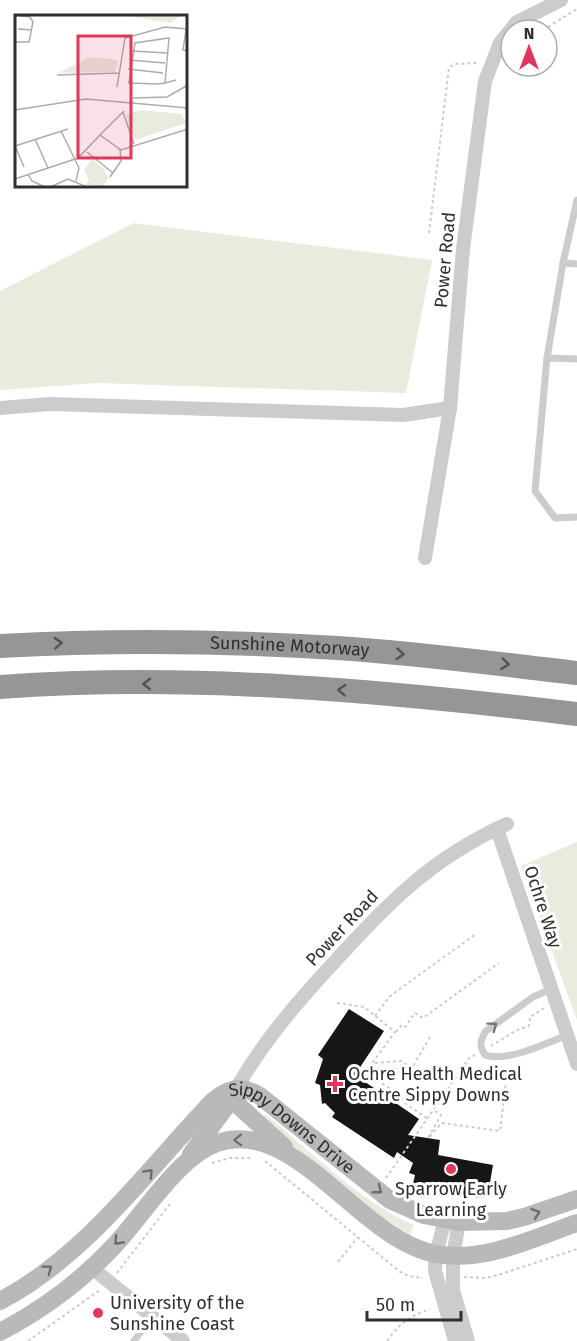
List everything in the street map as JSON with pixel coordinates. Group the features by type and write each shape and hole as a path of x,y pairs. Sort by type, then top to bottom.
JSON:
{"highway":[{"name":"Sunshine Motorway","path":"0,646 93,641 239,643 338,648 577,673"},
{"path":"0,687 86,684 233,684 398,694 577,714"},
{"path":"463,701 477,713 577,727"}],"main road":[{"path":"236,1089 235,1097 239,1106 293,1156"},
{"path":"183,1164 226,1107 236,1089"},
{"name":"Sippy Downs Drive","path":"0,1301 35,1279 75,1246 149,1174 213,1101 236,1089 249,1090 266,1100 378,1191 408,1209 452,1221 507,1221 577,1199"},
{"name":"Sippy Downs Drive","path":"0,1332 38,1310 92,1268 136,1222 191,1156 211,1146 235,1139 261,1142 285,1151 386,1232 411,1247 445,1255 490,1252 577,1223"}],"street":[{"name":"Power Road","path":"425,558 450,408 463,249 485,81 500,43 517,22 561,0"},
{"path":"0,408 50,404 403,415 450,408"},
{"name":"Power Road","path":"236,1089 255,1057 298,1002 379,913 414,880 439,862 502,827"},
{"name":"Ochre Way","path":"502,827 551,989 577,1064"},
{"path":"452,1221 445,1255 436,1278 455,1341"},
{"path":"445,1255 453,1277 455,1298 468,1341"},
{"path":"92,1268 183,1341"}],"lane":[{"path":"577,200 563,263 547,358 535,491 555,518 577,517"},
{"path":"563,263 577,264"},
{"path":"547,358 577,359"},
{"path":"551,989 533,997 486,1031 481,1040 483,1051 485,1055 492,1058 504,1057 567,1035"},
{"path":"134,1341 152,1317"}],"path":[{"path":"559,20 577,9"},
{"path":"429,233 449,68 454,64 483,63"},
{"path":"375,1016 390,996 476,934"},
{"path":"428,1119 406,1104 397,1093 366,1073 396,1032 402,1025 405,1027 415,1013 423,1018 499,963"},
{"path":"337,1003 364,1007 396,1032"},
{"path":"378,1191 470,1057 517,1030 529,1026 530,1017 545,1008"},
{"path":"373,1063 401,1062 412,1068 430,1037"},
{"path":"434,1110 441,1116 428,1138 442,1123 500,1131 507,1073"},
{"path":"204,1166 230,1158 256,1159"},
{"path":"264,1161 399,1271 419,1279 436,1278"},
{"path":"28,1341 98,1293 148,1234 176,1196"},
{"path":"338,1262 358,1237"},
{"path":"453,1277 486,1278 577,1249"},
{"path":"387,1341 409,1317 430,1310"}],"shaded area":[{"path":"134,223 432,260 406,393 97,383 0,390 0,291"},
{"path":"577,842 577,1020 521,866"},
{"path":"265,1114 336,1175 374,1203 414,1225 410,1235 368,1209 261,1120"}],"building":[{"name":"Ochre Health Medical Centre Sippy Downs","path":"349,1009 384,1031 355,1075 419,1119 408,1135 440,1140 438,1155 493,1165 488,1194 482,1192 481,1198 464,1198 463,1188 431,1185 430,1189 413,1184 415,1175 409,1173 413,1163 397,1152 394,1158 332,1117 335,1113 325,1103 322,1104 320,1085 315,1083 323,1059 318,1055"}],"place":[{"name":"Ochre Health Medical Centre Sippy Downs","path":"335,1084"},
{"name":"Sparrow Early Learning","path":"451,1169"},
{"name":"University of the Sunshine Coast","path":"98,1313"}]}
